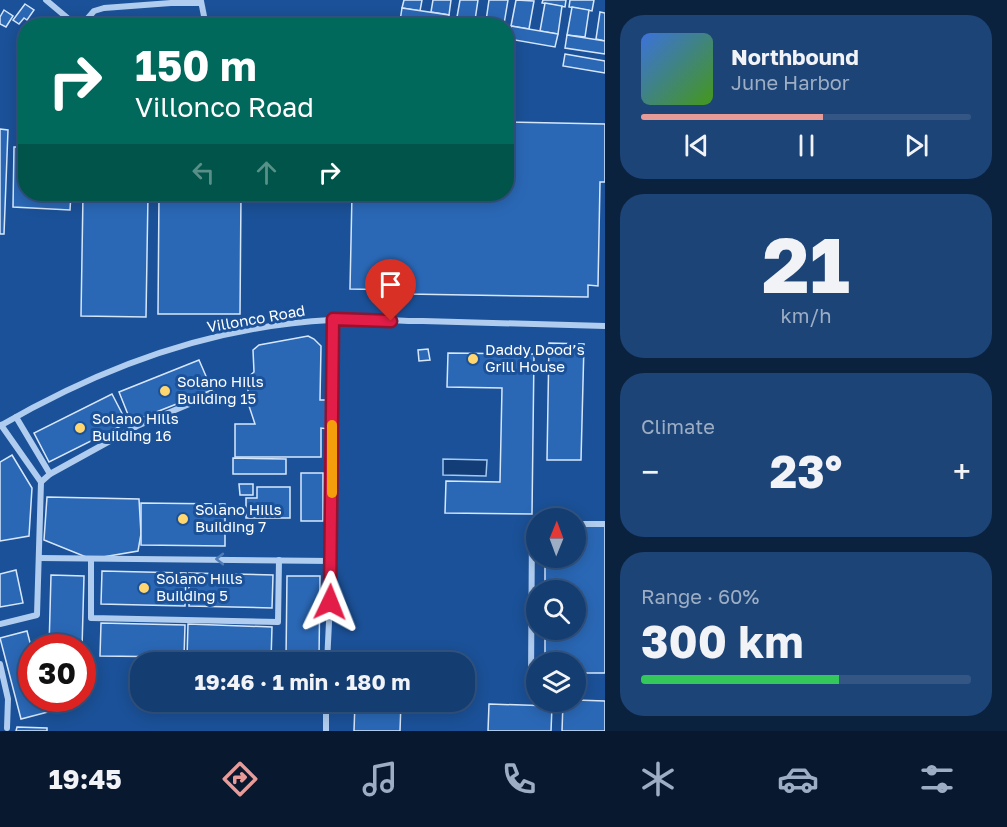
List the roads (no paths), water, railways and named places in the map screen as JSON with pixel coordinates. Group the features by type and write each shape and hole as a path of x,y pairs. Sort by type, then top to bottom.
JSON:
{"street":[{"path":"46,0 69,18"},
{"path":"87,18 94,11 104,8 201,2 204,18"},
{"path":"328,652 332,561 333,319"},
{"name":"Villonco Road","path":"1,426 129,363 172,348 252,329 333,319 605,326"},
{"path":"41,482 50,474 137,426 213,394"},
{"path":"16,417 50,474"},
{"path":"0,624 37,615 41,482 1,426"},
{"path":"14,443 27,436"},
{"path":"586,524 605,524"},
{"path":"39,558 332,561"},
{"path":"92,560 91,618 278,622 279,560"},
{"path":"531,652 532,568"},
{"path":"0,664 8,699 7,728"},
{"path":"326,712 326,731"}],"water":[{"path":"443,459 487,460 486,476 443,475"}],"place":[{"name":"Daddy Dood’s Grill House","path":"473,359"},
{"name":"Solano Hills Building 15","path":"165,391"},
{"name":"Solano Hills Building 16","path":"80,428"},
{"name":"Solano Hills Building 7","path":"183,519"},
{"name":"Solano Hills Building 5","path":"144,588"}]}
